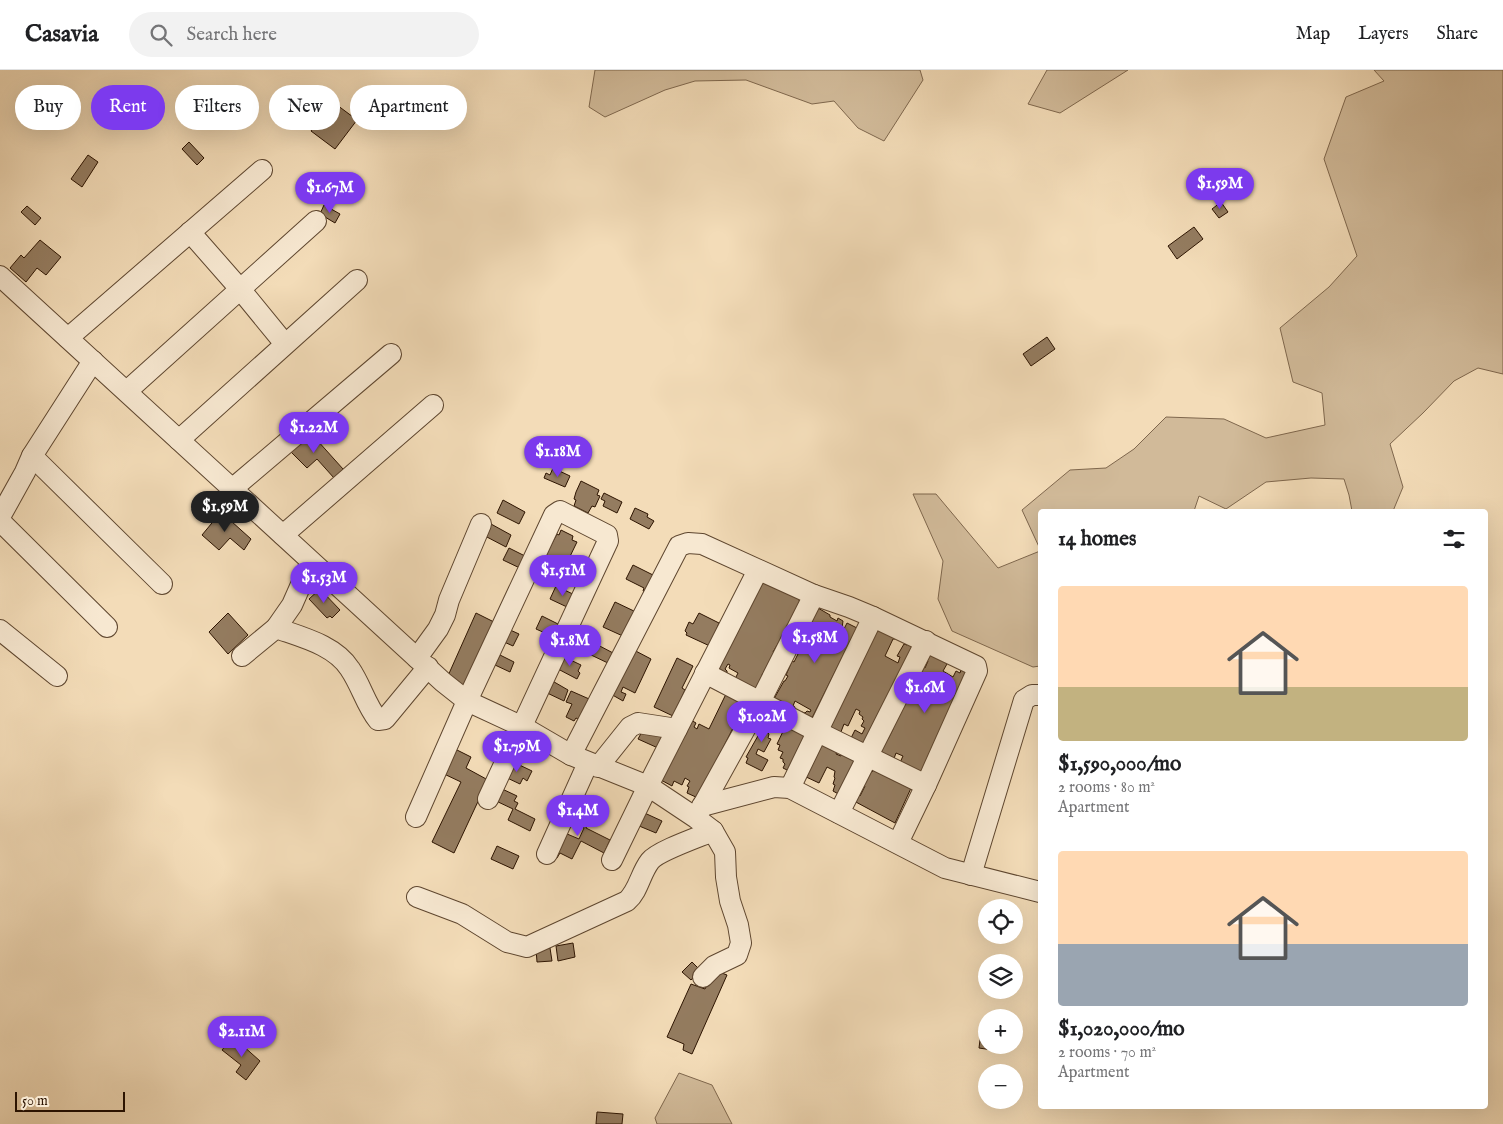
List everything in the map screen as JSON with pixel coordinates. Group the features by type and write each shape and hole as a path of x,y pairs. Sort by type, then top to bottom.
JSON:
{"street":[{"path":"68,338 262,170"},
{"path":"127,391 316,221"},
{"path":"190,232 285,344"},
{"path":"0,276 443,682 467,700 523,727 586,761 648,786 699,812 725,852 730,901 741,943 737,955 714,966 703,977"},
{"path":"179,440 356,280"},
{"path":"232,489 391,354"},
{"path":"93,361 32,456 26,472 0,519 107,627"},
{"path":"283,535 433,405"},
{"path":"32,456 162,584"},
{"path":"416,817 467,700 554,515 560,511 607,535 608,541 488,799"},
{"path":"276,628 333,651 350,667 372,712 378,720 385,719 423,662 445,615 449,600 481,524"},
{"path":"547,854 679,546 688,543 702,544 814,595 849,606 976,666 977,671 898,844"},
{"path":"242,656 276,628 292,605 311,562"},
{"path":"612,860 758,570"},
{"path":"699,812 760,702 814,595"},
{"path":"790,788 873,617"},
{"path":"0,630 57,676"},
{"path":"839,813 926,641"},
{"path":"705,673 818,732 926,785"},
{"path":"971,875 1024,700 1032,695 1038,695"},
{"path":"586,761 638,723 677,729"},
{"path":"699,812 774,788 790,788 945,868 1038,892"},
{"path":"417,898 462,914 507,942 527,947 627,901 635,894 641,876 651,860 670,849 712,831"}],"shaded area":[{"path":"595,70 920,70 923,80 884,141 858,128 834,101 812,104 746,80 695,81 665,90 605,117 589,107"},
{"path":"1047,70 1128,70 1060,113 1028,104"},
{"path":"1374,70 1503,70 1503,374 1478,368 1454,381 1390,444 1403,487 1394,509 1352,509 1344,479 1311,478 1266,482 1226,509 1199,496 1195,509 1038,509 1038,545 1022,510 1070,470 1106,468 1134,449 1166,417 1224,419 1266,438 1325,425 1322,393 1293,382 1280,328 1329,287 1357,256 1324,159 1346,97 1384,81"},
{"path":"913,494 936,494 998,568 1038,552 1038,666 1033,667 952,631 938,599 943,561"},
{"path":"679,1073 712,1085 732,1124 657,1124 655,1118"}],"building":[{"path":"340,107 350,115 350,129 335,149 311,131 340,130"},
{"path":"189,142 204,158 197,165 182,149"},
{"path":"88,155 98,162 82,187 71,179"},
{"path":"1221,202 1228,212 1219,218 1212,209"},
{"path":"324,205 340,214 335,223 320,214"},
{"path":"27,206 41,218 35,225 21,212"},
{"path":"1194,227 1203,239 1177,259 1168,246"},
{"path":"40,240 61,257 46,275 37,268 26,282 10,268 21,255 24,258"},
{"path":"1047,337 1055,349 1031,366 1023,354"},
{"path":"308,430 343,469 334,478 317,459 307,468 287,448"},
{"path":"553,468 570,476 565,487 544,478 546,473 550,475"},
{"path":"581,481 599,490 597,495 600,496 595,507 592,506 588,513 574,506 576,500 574,499"},
{"path":"604,493 622,502 617,513 603,506 605,501 601,499"},
{"path":"503,500 525,512 519,524 497,513"},
{"path":"635,508 648,514 647,517 654,521 649,529 630,519"},
{"path":"221,512 251,539 244,550 230,538 219,550 202,535"},
{"path":"491,524 511,535 506,547 485,536"},
{"path":"561,530 573,536 572,540 577,542 561,575 540,565"},
{"path":"509,548 529,558 524,570 503,560"},
{"path":"633,565 657,577 649,594 643,591 644,588 626,579"},
{"path":"762,581 800,599 801,603 792,621 790,620 780,643 773,652 775,653 762,675 756,690 732,685 738,673 729,668 730,665 728,664 725,669 727,673 715,669"},
{"path":"556,586 577,596 567,607 550,599"},
{"path":"320,589 340,610 332,618 330,616 327,618 309,599"},
{"path":"615,602 636,612 625,637 603,627"},
{"path":"818,608 837,621 838,618 843,621 842,628 844,629 847,623 857,628 810,722 801,715 802,712 810,712 811,710 795,701 792,715 771,704 788,676 786,675 792,661 794,662 804,637 806,638 811,628 809,627"},
{"path":"228,613 248,635 228,654 209,632"},
{"path":"476,613 496,623 467,688 447,678"},
{"path":"699,613 719,623 712,647 686,635 685,631 689,622 693,624"},
{"path":"542,616 562,626 554,637 536,629"},
{"path":"877,623 897,634 885,656 898,663 900,657 897,656 904,644 919,643 864,749 849,742 855,730 862,734 865,728 861,726 864,721 863,717 859,714 860,711 856,709 848,726 844,724 839,737 826,731"},
{"path":"508,629 519,634 513,646 502,641"},
{"path":"594,643 615,654 610,664 589,654"},
{"path":"630,648 651,659 635,693 623,687 621,692 626,694 623,701 609,693"},
{"path":"928,648 947,664 943,671 953,677 956,671 960,673 961,670 972,672 922,773 898,767 903,756 896,753 892,764 880,752 886,738 888,739 893,729 910,691 912,692 916,683 914,683 923,667 925,668 928,661 923,659"},
{"path":"500,655 514,662 510,672 495,665"},
{"path":"562,656 581,665 577,679 558,669"},
{"path":"677,658 693,666 682,688 685,690 673,716 654,707"},
{"path":"549,679 568,690 564,701 543,691"},
{"path":"571,691 596,702 582,721 576,718 574,721 566,717 572,704 566,702"},
{"path":"726,694 745,704 744,710 738,724 736,722 698,798 687,793 689,787 687,786 690,781 685,778 682,785 674,781 672,786 661,780 689,719 696,723 694,727 697,729 699,724 709,729"},
{"path":"769,715 781,720 777,729 771,726 768,738 771,739 764,752 758,749 756,754 768,760 762,771 746,763 748,758 746,757 759,734 757,733 764,719 766,720"},
{"path":"787,723 810,733 791,772 783,768 785,764 783,759 780,758 783,752 778,750 780,745 777,744"},
{"path":"644,728 663,737 658,748 638,739"},
{"path":"821,741 838,749 836,754 841,756 843,752 859,759 842,796 833,791 835,771 827,767 819,783 802,775"},
{"path":"451,747 471,757 466,768 488,780 454,853 432,842 461,782 442,773"},
{"path":"511,761 532,771 527,781 523,778 520,784 503,776"},
{"path":"875,767 912,786 895,823 854,801 858,794 860,796 870,771 872,772"},
{"path":"498,787 517,796 514,801 518,803 515,809 535,819 530,831 508,820 513,809 494,800"},
{"path":"572,806 592,816 586,828 610,840 604,853 581,841 572,859 560,853 557,858 549,854 560,831 579,839 584,828 566,820"},
{"path":"638,810 662,821 656,833 632,823"},
{"path":"497,846 519,856 513,869 491,859"},
{"path":"573,943 575,957 558,961 556,946"},
{"path":"550,948 552,961 537,962 536,949"},
{"path":"692,962 700,970 691,980 682,972"},
{"path":"714,970 727,975 692,1054 683,1050 684,1044 667,1037 691,984 705,989"},
{"path":"233,1037 260,1061 246,1080 236,1072 241,1065 222,1050"},
{"path":"597,1112 623,1114 622,1124 596,1124"}]}
